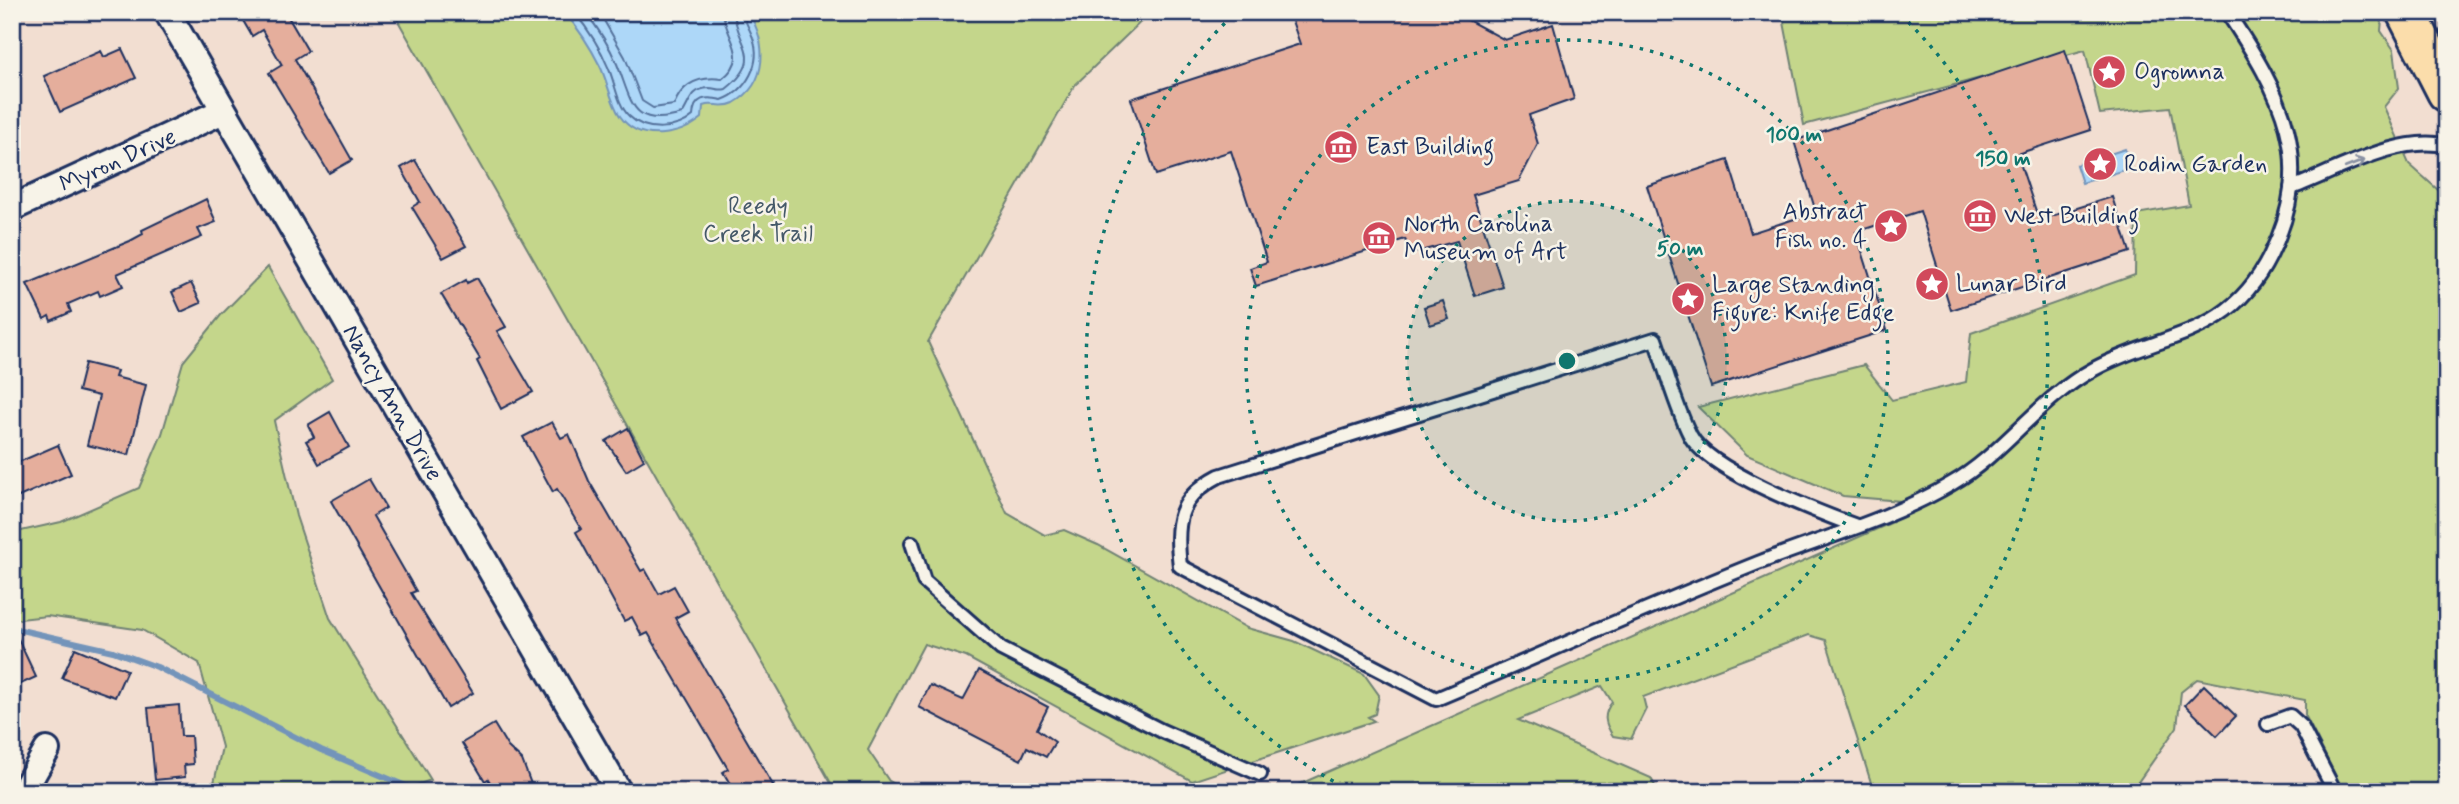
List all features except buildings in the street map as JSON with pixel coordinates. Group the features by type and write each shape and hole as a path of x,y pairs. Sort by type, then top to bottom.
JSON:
{"main road":[{"path":"2406,12 2446,89"}],"street":[{"name":"Nancy Ann Drive","path":"167,12 620,792"},
{"name":"Myron Drive","path":"12,208 223,111"},
{"path":"23,792 47,750"}],"lane":[{"path":"1856,526 1809,509 1711,458 1690,437 1655,339 1219,476 1189,497 1178,522 1177,536 1180,566 1436,699 1756,564 1856,526 1916,503 1952,484 1997,449 2053,396 2096,368 2182,337 2222,312 2254,281 2268,260 2288,210 2291,188 2290,139 2277,93 2227,12"},
{"path":"2291,188 2394,148 2417,142 2447,146"},
{"path":"912,543 924,581 1000,649 1162,731 1259,774"},
{"path":"2268,724 2290,716 2301,726 2335,792"}],"green space":[{"name":"Reedy Creek Trail","path":"393,12 1151,12 1075,85 928,342 1007,513 1045,535 1064,530 1098,545 1247,628 1294,641 1364,674 1379,695 1375,714 1368,717 1374,721 1192,781 966,657 924,644 868,750 889,781 909,792 836,792"},
{"path":"1782,12 2378,12 2382,19 2381,31 2394,50 2399,88 2384,107 2409,164 2447,198 2447,787 2436,792 2344,792 2305,715 2305,700 2197,679 2181,692 2177,727 2138,782 2126,792 1874,792 1826,640 1809,635 1643,697 1646,709 1631,739 1613,736 1610,732 1606,715 1612,702 1602,686 1518,720 1651,778 1658,792 1282,792 1893,522 1900,501 1843,496 1747,455 1698,407 1864,365 1892,400 1966,382 1971,333 2135,275 2136,214 2189,205 2170,107 2100,114 2085,50 1804,125"},
{"path":"268,267 332,379 274,421 296,516 330,618 431,780 397,792 212,792 222,747 199,663 142,630 47,616 12,620 12,533 61,522 139,488 162,434 183,362 221,315"}],"water":[{"path":"564,12 748,12 759,36 759,73 754,85 745,95 734,103 703,106 702,118 683,129 660,134 638,131 620,116 596,59"},
{"path":"2125,149 2131,168 2082,183 2076,165"}],"waterway":[{"path":"12,628 113,651 157,667 321,750 420,792"}],"place":[{"name":"Ogromna","path":"2109,72"},
{"name":"East Building","path":"1341,147"},
{"name":"Rodin Garden","path":"2100,164"},
{"name":"West Building","path":"1980,216"},
{"name":"Abstract Fish no. 4","path":"1891,226"},
{"name":"North Carolina Museum of Art","path":"1379,238"},
{"name":"Lunar Bird","path":"1932,284"},
{"name":"Large Standing Figure: Knife Edge","path":"1688,299"}]}
